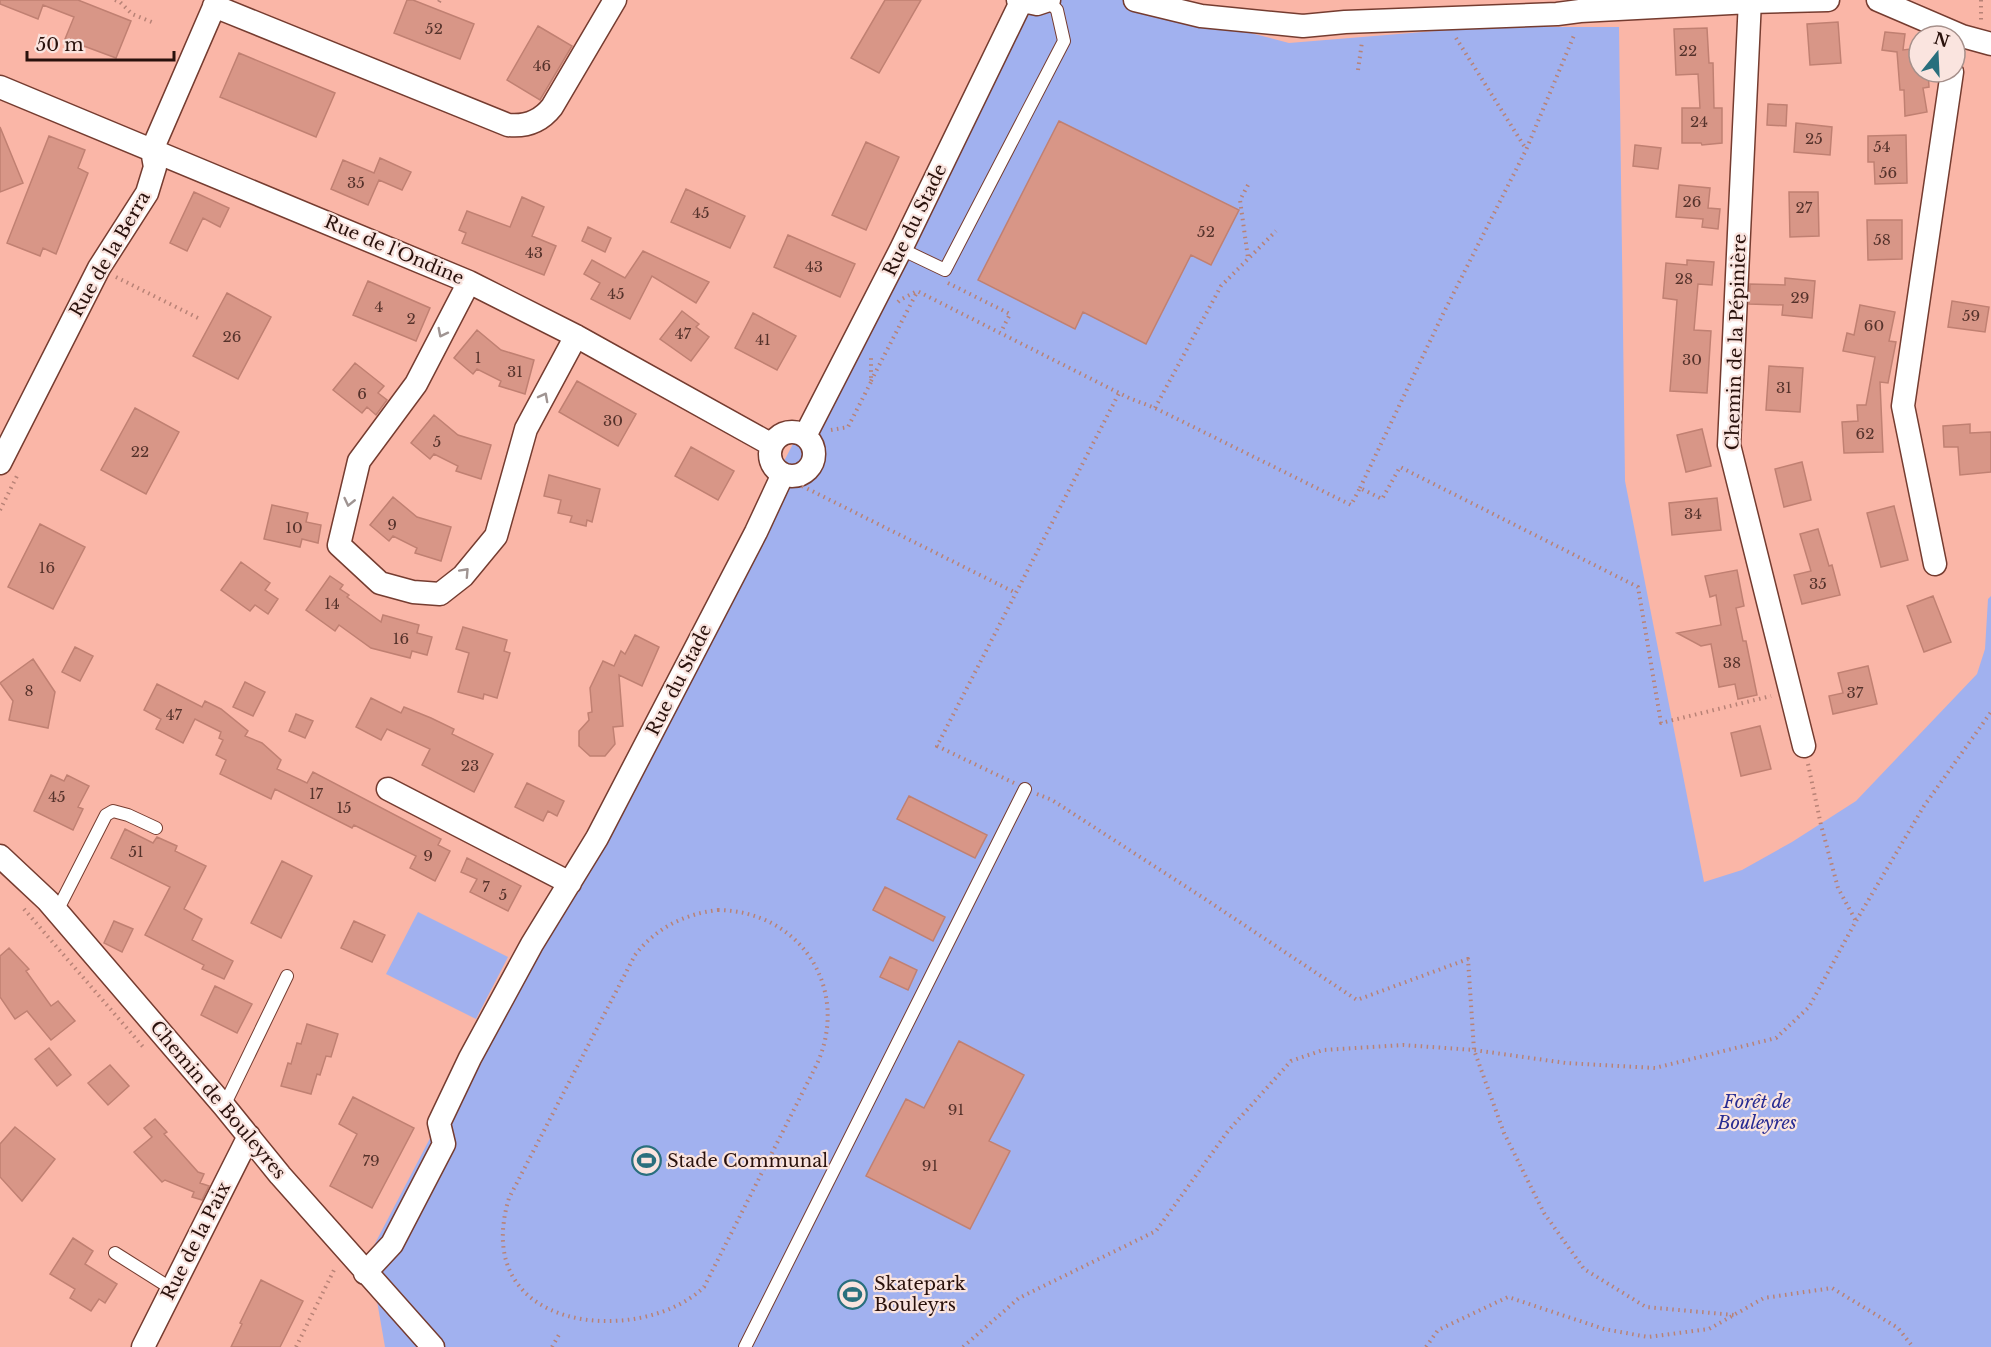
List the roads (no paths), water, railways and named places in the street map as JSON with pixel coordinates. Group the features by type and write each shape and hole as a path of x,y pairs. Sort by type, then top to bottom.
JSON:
{"street":[{"name":"Rue de la Berra","path":"10,467 99,268 147,193 155,167 152,150 215,3 508,125 519,126 533,123 546,114 615,0"},
{"path":"1020,1 1037,4 1048,0"},
{"path":"1135,0 1201,16 1304,26 1345,22 1557,14 1750,1 1828,0"},
{"path":"1878,0 1921,24"},
{"name":"Rue du Stade","path":"805,436 901,249 1020,1"},
{"name":"Chemin de la Pépinière","path":"1750,1 1729,445 1804,746"},
{"path":"1967,45 1991,44"},
{"path":"1935,564 1903,406 1950,84"},
{"name":"Rue de l'Ondine","path":"0,87 469,282 576,336 772,445"},
{"path":"469,282 416,384 359,461 339,545 380,583 413,592 440,594 462,576 496,536 526,429 576,336"},
{"path":"790,432 805,436 814,451 810,468 795,476 783,474 777,470 770,459 772,445 783,434 790,432"},
{"name":"Rue du Stade","path":"366,1273 392,1244 444,1144 439,1124 470,1058 532,944 597,838 748,549 783,474"},
{"path":"388,789 570,883"},
{"name":"Chemin de Bouleyres","path":"0,856 57,911 280,1175 433,1347"},
{"name":"Rue de la Paix","path":"143,1347 249,1136"}],"lane":[{"path":"901,249 945,270 1064,40 1057,9 1048,0"},
{"path":"745,1347 1025,789"},
{"path":"57,911 106,815 114,811 156,828"},
{"path":"224,1106 287,976"},
{"path":"116,1253 172,1289"}],"place":[{"name":"Stade Communal","path":"646,1161"},
{"name":"Skatepark Bouleyrs","path":"853,1294"}],"park label":[{"name":"Forêt de Bouleyres","path":"1757,1112"}]}
